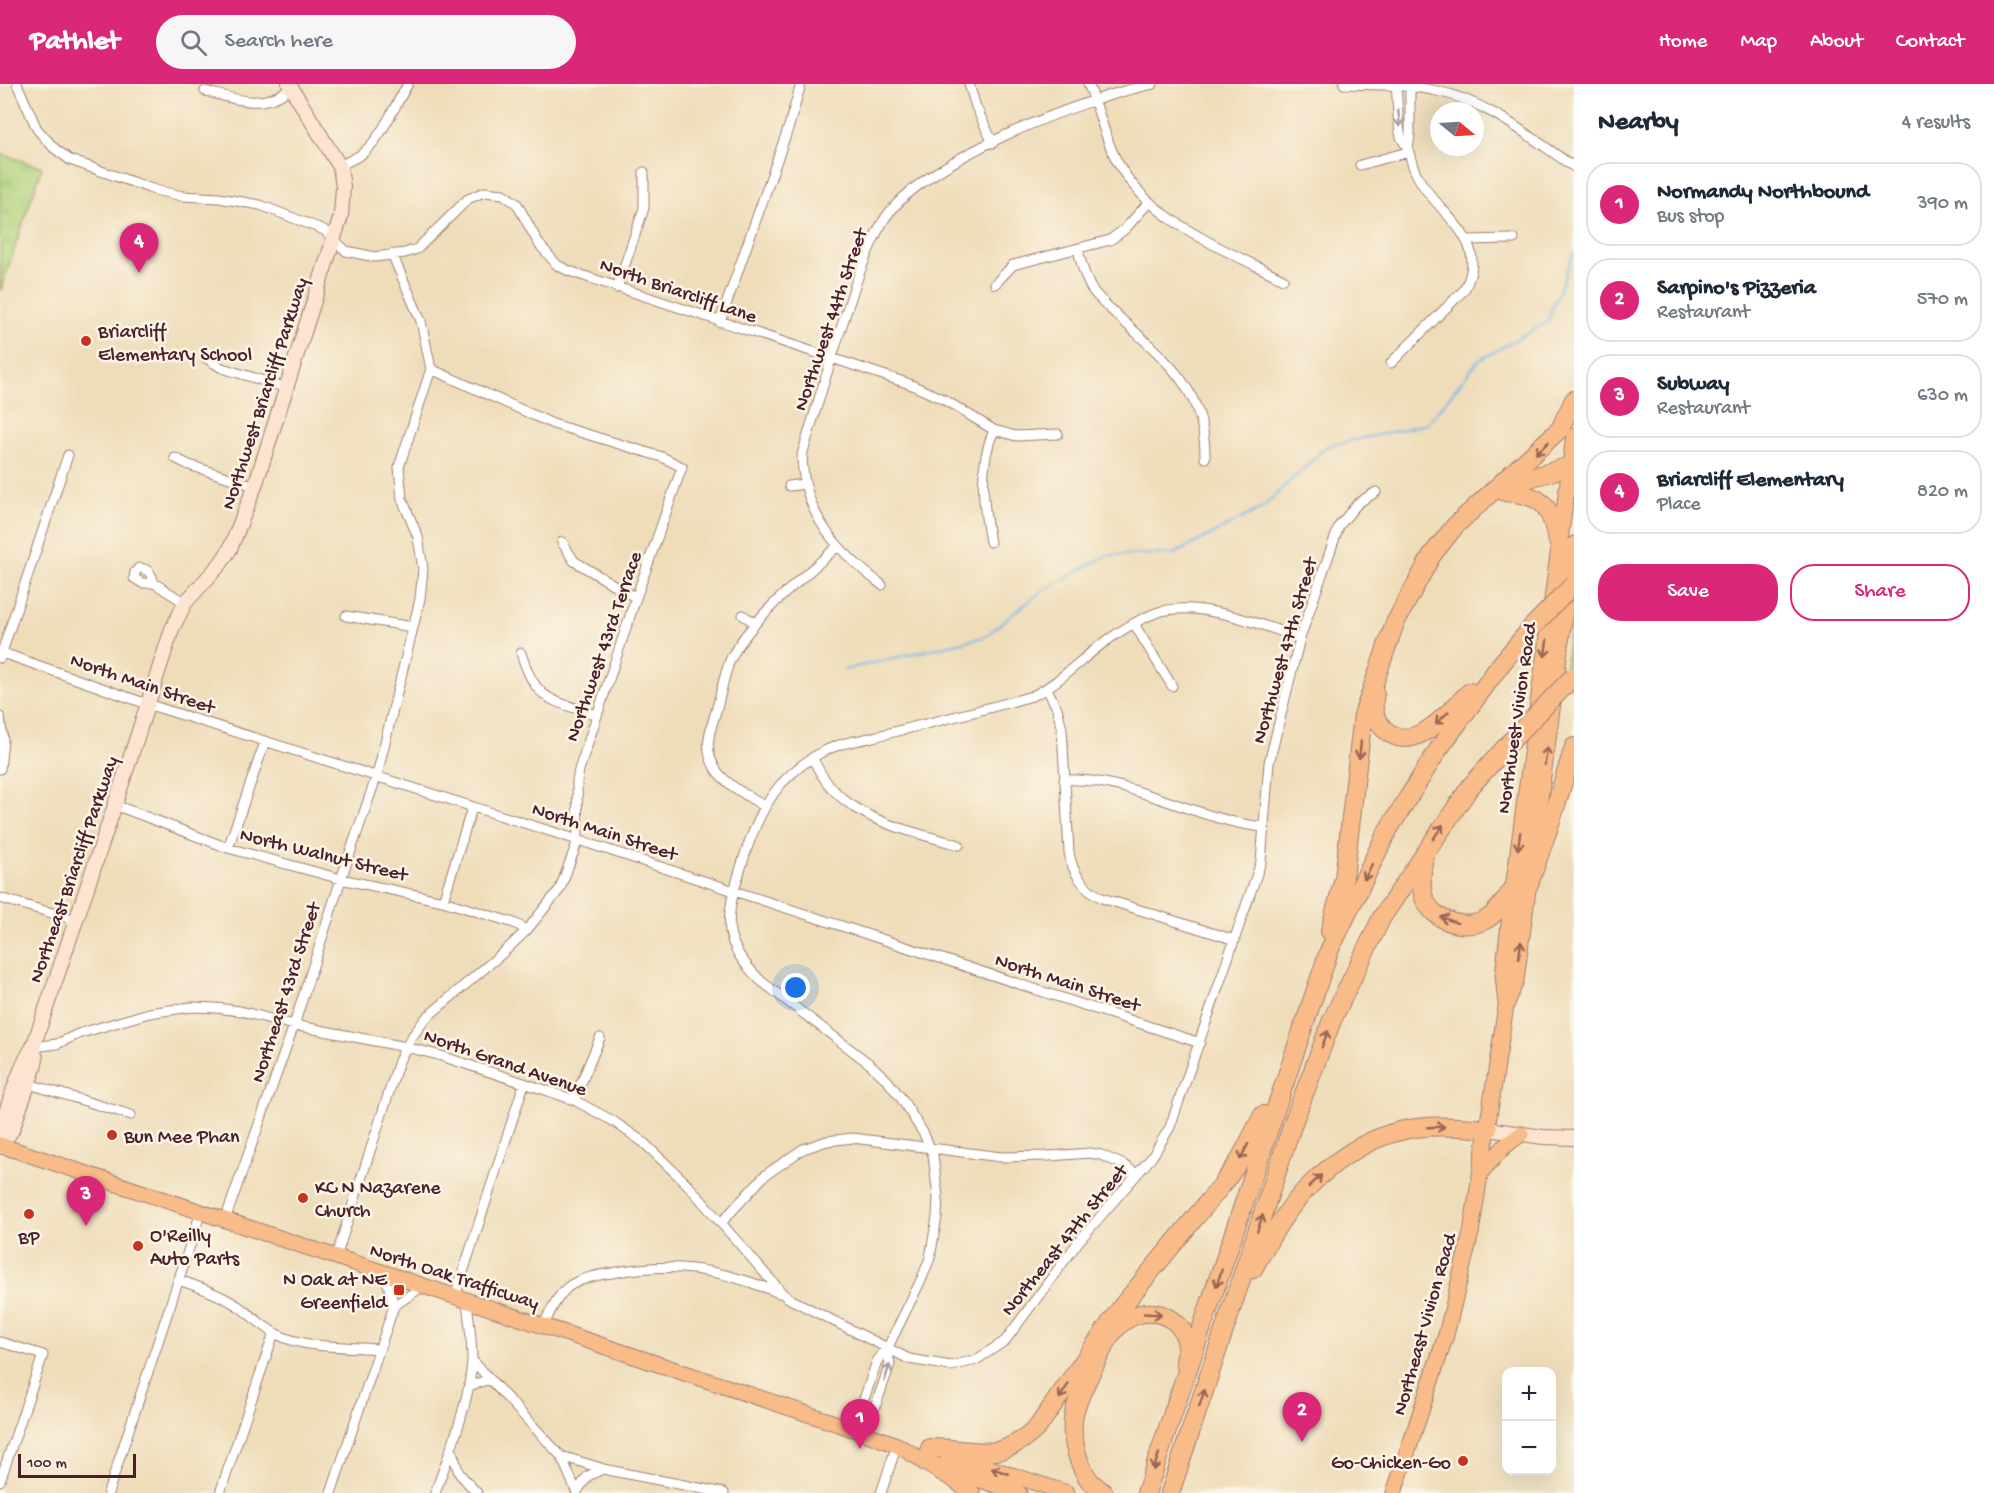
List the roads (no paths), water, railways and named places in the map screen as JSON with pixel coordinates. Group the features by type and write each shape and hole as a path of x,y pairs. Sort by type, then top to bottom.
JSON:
{"highway":[{"path":"1312,999 1344,878 1352,828 1363,715 1395,623 1432,555 1455,526 1546,444 1560,429 1574,400"},
{"path":"1501,664 1426,733 1411,738 1397,737 1376,720 1374,696 1389,651 1411,604 1433,566 1457,534 1486,505 1526,479 1572,466"},
{"path":"1505,492 1525,493 1539,501 1550,512 1567,546"},
{"path":"1146,1493 1329,951 1388,830 1438,750 1501,664 1533,626 1574,584"},
{"path":"1170,1493 1293,1123 1332,1020 1382,917 1470,787 1574,676"},
{"path":"1424,853 1421,881 1423,896 1430,908 1440,917 1451,922 1462,924 1484,921 1521,886 1551,821 1574,747"},
{"path":"927,1454 953,1448 968,1452 999,1452 1022,1440 1037,1428 1123,1305 1233,1171 1270,1102 1283,1083"},
{"path":"1235,1299 1280,1222 1320,1176 1339,1161 1365,1145 1401,1131 1436,1126 1488,1129"},
{"path":"1104,1493 1091,1482 1080,1463 1073,1435 1073,1418 1089,1377 1109,1337 1122,1322 1134,1316 1160,1313 1170,1318 1180,1327 1187,1348 1183,1386"},
{"path":"927,1454 971,1493"}],"main road":[{"name":"Northwest Briarcliff Parkway","path":"147,704 172,629 185,603 221,563 230,549 255,486 341,216 343,187 340,166 289,86"},
{"name":"Northwest Vivion Road","path":"1488,1129 1506,1006 1503,975 1521,886 1567,546 1574,436"},
{"name":"Northeast Briarcliff Parkway","path":"0,1146 2,1128 26,1057 33,1047 147,704"},
{"name":"Northeast Briarcliff Parkway","path":"0,1146 12,1130 29,1084 36,1059 33,1047"},
{"path":"1488,1129 1574,1138"},
{"name":"Northeast Vivion Road","path":"1394,1493 1446,1335 1471,1233 1488,1129"},
{"path":"1481,1172 1505,1146 1521,1134"},
{"name":"North Oak Trafficway","path":"0,1146 927,1454 1066,1493"},
{"name":"North Oak Trafficway","path":"927,1454 1019,1493"}],"street":[{"name":"North Briarcliff Lane","path":"17,84 37,129 54,148 70,160 168,194 219,198 260,205 324,230 346,251 375,257 417,249 468,199 484,192 503,194 517,204 539,244 557,265 568,271 925,390 961,408 994,430 1016,436 1058,434"},
{"path":"340,166 359,156 372,145 408,84"},
{"path":"720,322 789,126 801,84"},
{"path":"969,84 979,115 993,143"},
{"path":"1088,84 1113,154 1130,183 1149,202 1190,232 1283,279"},
{"name":"Northwest 44th Street","path":"882,585 838,546 818,519 804,484 802,455 831,359 863,266 883,222 923,181 993,143 1095,99 1153,84"},
{"path":"1344,84 1449,89 1492,112 1574,167"},
{"name":"Northwest Briarcliff Parkway","path":"205,91 253,103 275,98 289,86"},
{"path":"1391,363 1464,290 1470,280 1471,262 1467,240 1458,226 1426,192 1415,172 1408,150 1401,138 1396,86"},
{"path":"1408,150 1410,87"},
{"path":"1360,165 1408,150"},
{"path":"617,288 644,208 644,172"},
{"path":"995,284 1013,265 1104,242 1120,233 1149,202"},
{"path":"1467,240 1514,239"},
{"path":"1078,249 1084,274 1098,297 1177,373 1188,389 1201,417 1205,458"},
{"path":"392,255 421,321 430,369"},
{"path":"206,358 222,368 287,388"},
{"name":"Northwest 43rd Terrace","path":"430,369 553,424 662,457 682,467 636,598 577,781 578,840"},
{"name":"Northeast 43rd Street","path":"225,1220 294,1024 340,879 377,775 420,599 423,569 418,537 402,499 399,467 430,369"},
{"path":"990,542 984,507 984,469 987,449 994,430"},
{"path":"1,654 68,455"},
{"path":"175,458 189,465 255,486"},
{"path":"789,486 804,484"},
{"name":"Northwest 47th Street","path":"1200,1043 1261,862 1264,848 1263,827 1269,763 1300,638 1339,526 1358,503 1376,492"},
{"path":"562,542 574,561 636,598"},
{"path":"765,807 724,780 714,766 707,744 730,660 755,623 838,546"},
{"path":"154,583 185,603"},
{"path":"859,1431 870,1422 890,1364 886,1349 930,1258 938,1197 934,1158 924,1134 887,1080 871,1065 761,981 746,967 734,948 729,926 729,903 750,837 765,807 791,774 813,758 841,744 1032,696 1047,689 1104,643 1134,624 1162,612 1202,609 1300,638"},
{"path":"743,615 755,623"},
{"path":"346,616 413,627"},
{"path":"1134,624 1172,686"},
{"path":"521,653 533,685 544,696 597,715"},
{"name":"North Main Street","path":"1,654 264,742 377,775 472,808 578,840 1200,1043"},
{"path":"1047,689 1061,719 1070,858 1073,869 1083,884 1096,895 1108,900 1235,940"},
{"path":"0,717 3,740 0,769"},
{"path":"228,848 264,742"},
{"path":"813,758 839,798 878,819 958,845"},
{"path":"1064,780 1082,779 1119,787 1220,820 1263,827"},
{"name":"North Walnut Street","path":"115,805 228,848 340,879 443,901 514,923 527,930"},
{"path":"443,901 472,808"},
{"path":"336,1257 406,1047 414,1032 426,1018 527,930 560,889 578,840"},
{"path":"0,898 76,920"},
{"name":"North Grand Avenue","path":"33,1047 57,1044 78,1034 149,1012 191,1007 232,1010 438,1055 574,1100 613,1120 643,1142 687,1184 783,1294 886,1349"},
{"path":"574,1100 600,1038"},
{"name":"Northeast 47th Street","path":"886,1349 909,1359 951,1366 975,1360 1005,1341 1079,1241 1155,1153 1170,1127 1200,1043"},
{"path":"29,1084 131,1115"},
{"path":"435,1493 469,1386 472,1359 461,1299 524,1084"},
{"path":"914,1145 921,1140 924,1134"},
{"path":"721,1222 764,1176 808,1146 853,1138 1020,1158 1090,1153 1124,1165 1137,1174"},
{"path":"934,1158 942,1148"},
{"path":"108,1493 201,1212"},
{"path":"543,1326 555,1302 566,1289 580,1280 646,1268 684,1267 730,1275 783,1294"},
{"path":"331,1493 394,1306 388,1284 378,1271"},
{"path":"756,1283 764,1272"},
{"path":"179,1280 219,1295 237,1305 274,1333 302,1342 379,1349"},
{"path":"394,1306 423,1286"},
{"path":"220,1493 274,1333"},
{"path":"0,1341 43,1355 0,1481"},
{"path":"472,1359 561,1456 577,1492"},
{"path":"469,1386 490,1379"},
{"path":"881,1493 897,1444"},
{"path":"451,1448 459,1473 477,1493"},
{"path":"561,1456 603,1469 724,1493"},
{"path":"577,1492 588,1476 603,1469"},
{"path":"441,1474 459,1473"}],"waterway":[{"path":"843,670 984,637 1042,591 1107,555 1174,554 1262,508 1327,446 1427,424 1478,361 1547,322 1574,252"}],"place":[{"name":"Briarcliff Elementary","path":"139,273"},
{"name":"Briarcliff Elementary School","path":"86,341"},
{"name":"Bun Mee Phan","path":"112,1135"},
{"name":"KC N Nazarene Church","path":"303,1198"},
{"name":"BP","path":"29,1214"},
{"name":"Subway","path":"86,1226"},
{"name":"O'Reilly Auto Parts","path":"138,1246"},
{"name":"N Oak at NE Greenfield","path":"399,1290"},
{"name":"Sarpino's Pizzeria","path":"1302,1442"},
{"name":"Normandy Northbound","path":"860,1449"},
{"name":"Go-Chicken-Go","path":"1463,1461"}]}
